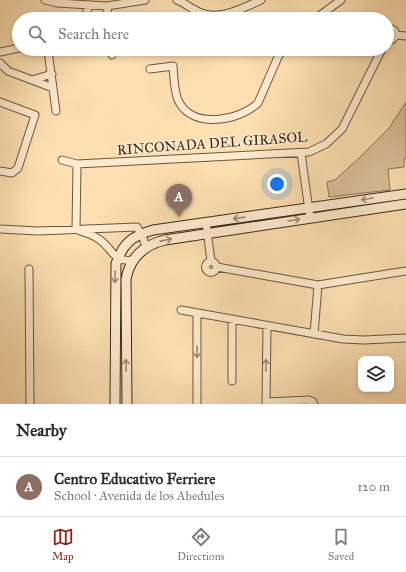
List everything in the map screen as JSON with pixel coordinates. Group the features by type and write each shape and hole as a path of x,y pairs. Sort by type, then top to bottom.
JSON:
{"street":[{"path":"45,0 57,3 79,2 89,5 107,6 145,0"},
{"path":"177,0 200,12"},
{"path":"325,12 341,0"},
{"path":"230,12 257,1"},
{"path":"88,12 89,5"},
{"path":"107,6 107,12"},
{"path":"394,30 396,35 394,39"},
{"path":"396,35 406,36"},
{"path":"0,52 12,49"},
{"path":"49,56 56,111"},
{"path":"150,69 173,66 177,99 186,111 193,116 206,119 229,118 254,108 258,103 279,56"},
{"name":"RINCONADA DEL GIRASOL","path":"62,160 77,164 309,152 326,144 342,129 378,56"},
{"path":"0,63 8,71 53,88"},
{"path":"32,80 52,74"},
{"path":"0,102 35,115 18,168 12,173 0,171"},
{"path":"301,153 310,218"},
{"path":"76,229 77,164"},
{"path":"0,229 38,231 76,229 153,230 406,194"},
{"path":"126,404 127,270 133,260 146,247 156,242 207,233 406,204"},
{"path":"206,223 211,261 206,264 206,270 208,272 214,272 217,267 318,285 406,271"},
{"path":"76,229 100,239 118,258 127,261 133,260"},
{"path":"139,230 146,247"},
{"path":"115,404 115,272 120,252 139,230"},
{"path":"29,269 30,404"},
{"path":"314,334 318,285"},
{"path":"181,310 343,339 364,340 406,338"},
{"path":"198,313 198,404"},
{"path":"232,319 232,381"},
{"path":"267,326 266,403 309,400 313,403"}],"shaded area":[{"path":"406,102 406,158 404,158 404,167 388,169 390,190 329,197 327,182 335,180 389,128"}],"place":[{"name":"Centro Educativo Ferriere","path":"179,217"}]}
